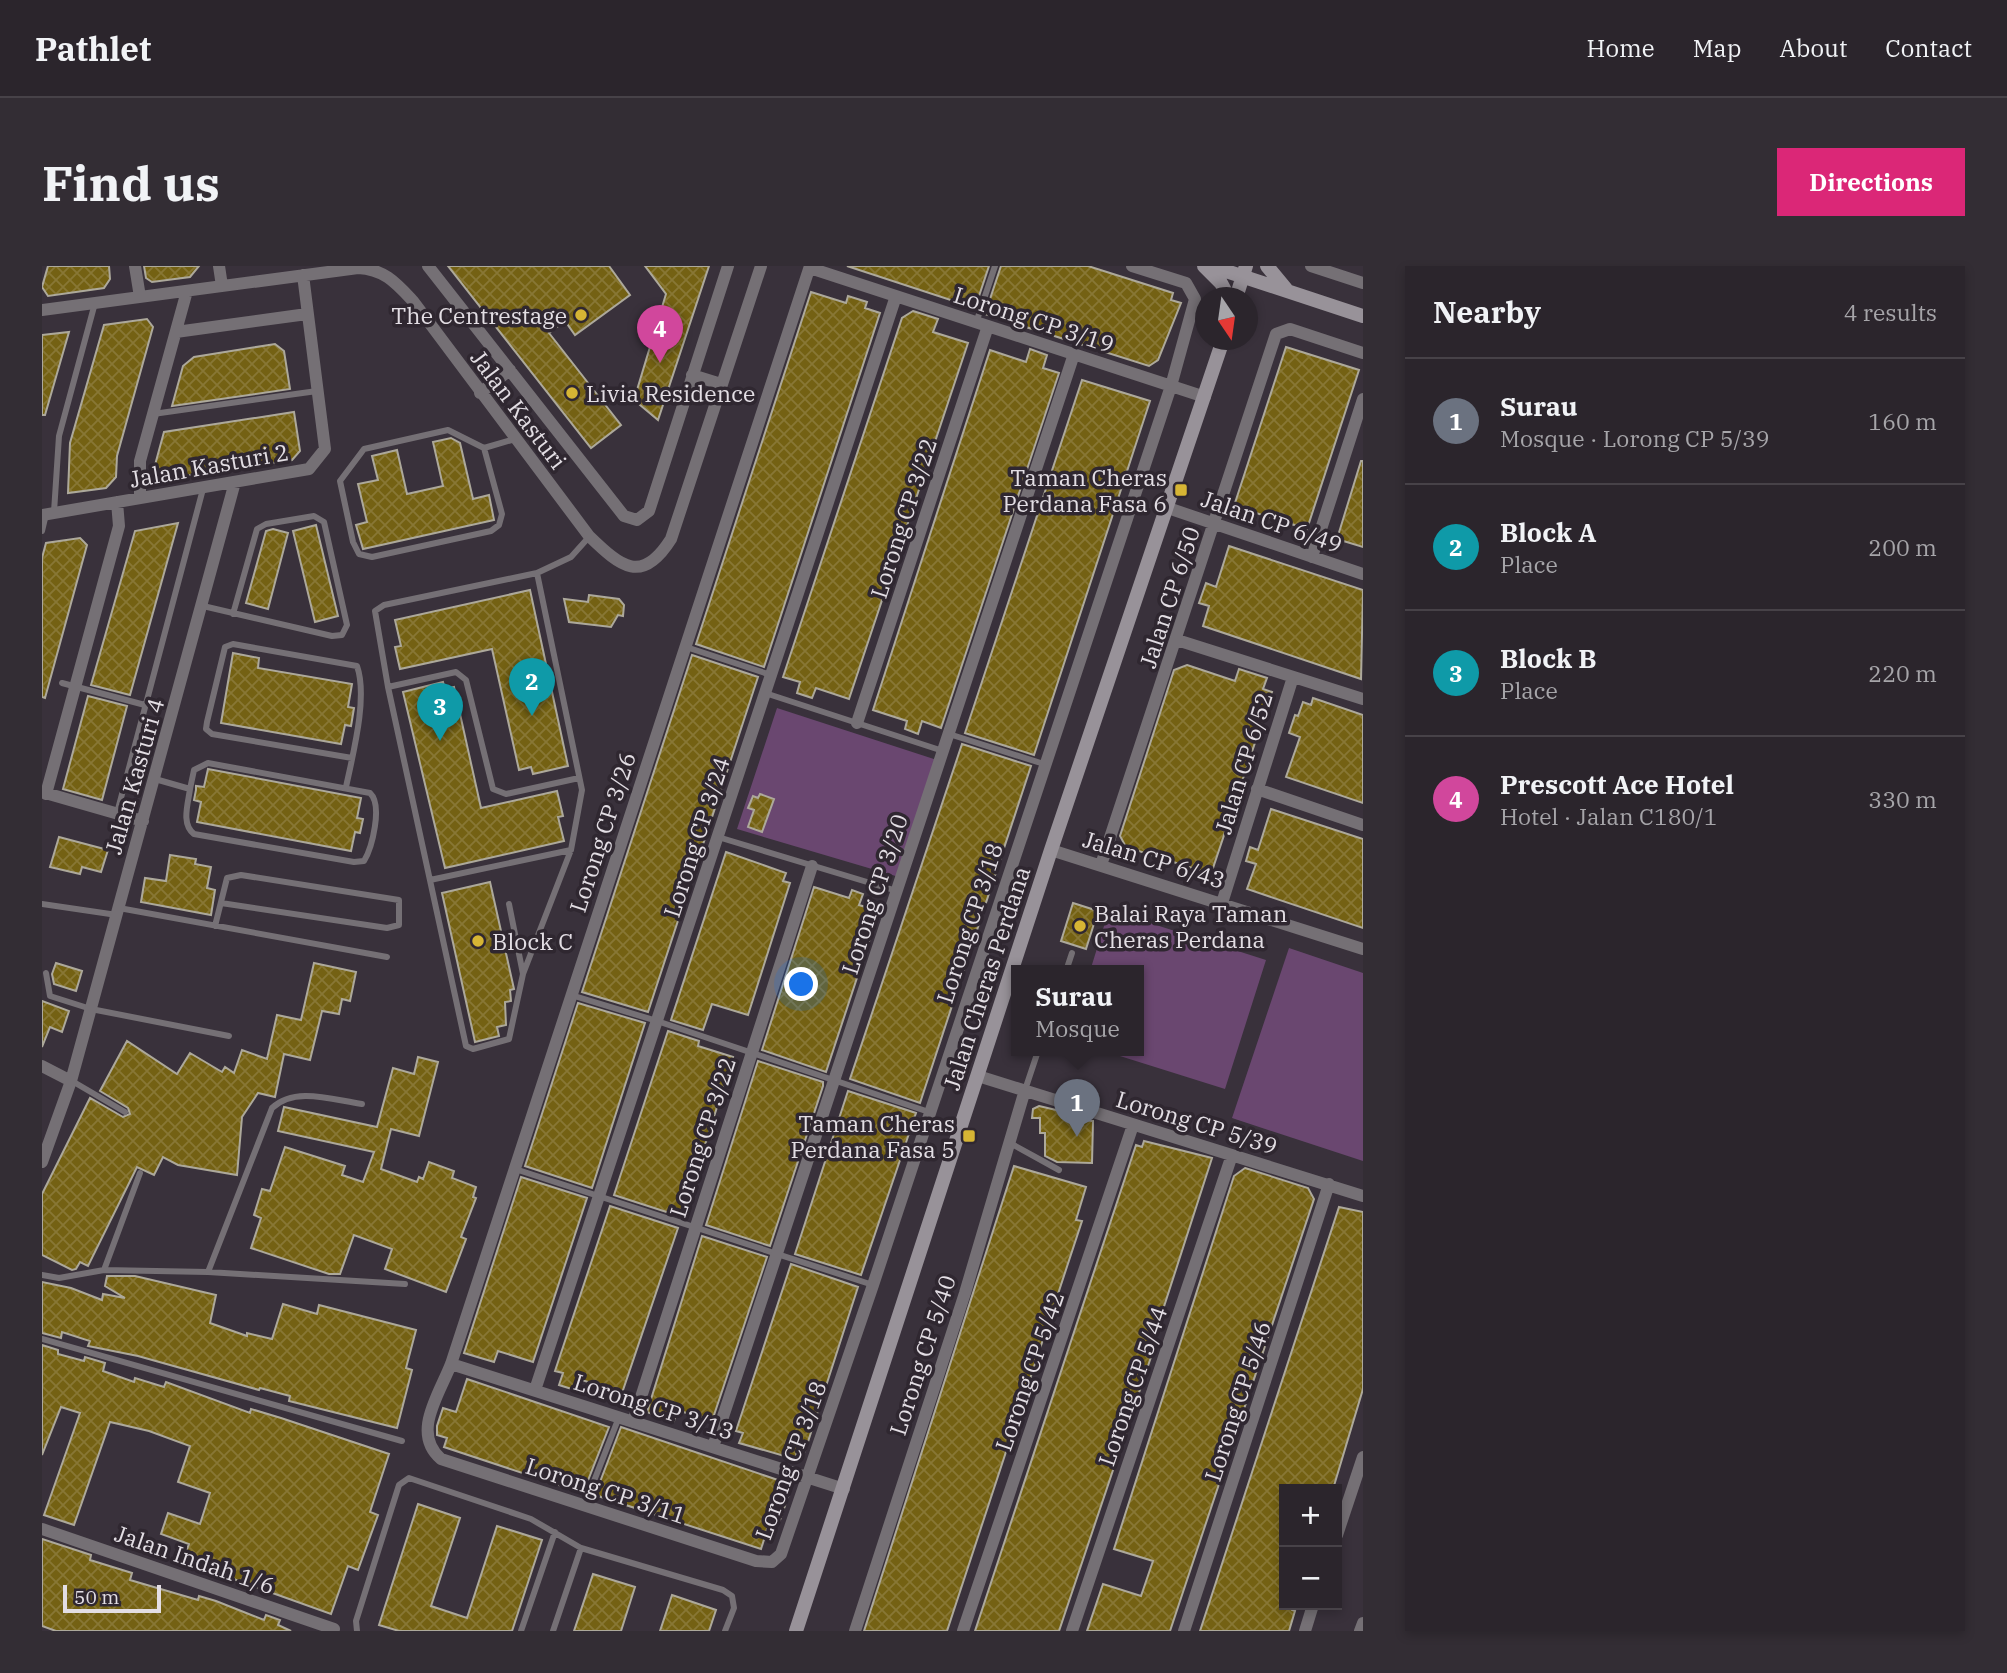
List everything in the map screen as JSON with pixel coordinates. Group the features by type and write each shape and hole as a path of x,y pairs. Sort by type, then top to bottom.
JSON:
{"street":[{"path":"135,266 140,297"},
{"path":"219,266 222,286"},
{"path":"260,266 263,281"},
{"path":"428,266 624,516 637,520 649,511 727,266"},
{"name":"Jalan Kasturi","path":"42,310 344,268 374,269 388,276 414,301 514,439 589,536 621,565 640,568 659,557 671,539 761,266"},
{"name":"Lorong CP 3/18","path":"772,1562 781,1554 808,1477 1171,386 1194,293 1186,283 1132,266"},
{"path":"1204,266 1223,287"},
{"path":"1211,266 1244,271 1289,292 1363,316"},
{"path":"1267,266 1289,292"},
{"path":"1311,266 1363,284"},
{"name":"Lorong CP 3/19","path":"810,267 1205,397"},
{"name":"Lorong CP 3/26","path":"429,1449 425,1429 451,1364 810,267"},
{"name":"Jalan Kasturi 2","path":"47,514 309,469 325,449 303,275"},
{"path":"140,498 140,461 187,291"},
{"name":"Lorong CP 3/24","path":"535,1390 896,296"},
{"path":"176,332 307,314"},
{"name":"Lorong CP 3/22","path":"857,723 982,324"},
{"name":"Jalan CP 6/50","path":"1101,864 1273,342 1279,331 1290,329 1363,353"},
{"name":"Jalan Cheras Perdana","path":"1014,965 1220,350"},
{"name":"Lorong CP 3/20","path":"713,1447 1074,354"},
{"path":"480,393 510,370"},
{"path":"692,375 721,384"},
{"path":"1312,556 1363,400"},
{"name":"Jalan Kasturi 4","path":"71,1081 235,482"},
{"path":"117,502 119,526 44,793 143,821"},
{"name":"Jalan CP 6/49","path":"1168,508 1363,574"},
{"path":"1177,640 1363,699"},
{"name":"Jalan CP 6/52","path":"1222,903 1293,677"},
{"path":"1257,789 1363,825"},
{"name":"Jalan CP 6/43","path":"1051,850 1363,949"},
{"name":"Lorong CP 3/22","path":"633,1422 812,866"},
{"name":"Jalan Cheras Perdana","path":"796,1631 1011,974"},
{"path":"42,1162 71,1081 44,1072"},
{"name":"Lorong CP 5/39","path":"978,1076 1363,1196"},
{"name":"Lorong CP 5/40","path":"855,1631 965,1293 1025,1090"},
{"name":"Lorong CP 5/42","path":"963,1631 1133,1125"},
{"name":"Lorong CP 5/44","path":"1072,1631 1232,1155"},
{"name":"Lorong CP 5/46","path":"1184,1631 1329,1184"},
{"name":"Lorong CP 3/13","path":"451,1364 844,1489"},
{"name":"Lorong CP 3/11","path":"429,1449 441,1459 756,1561 772,1562"},
{"path":"1342,1520 1363,1457"},
{"name":"Jalan Indah 1/6","path":"42,1529 334,1630"},
{"path":"1305,1631 1311,1610"},
{"path":"1360,1631 1363,1623"}],"lane":[{"path":"982,324 995,266"},
{"path":"42,531 59,436 95,303"},
{"path":"153,414 317,390"},
{"path":"484,448 502,514 499,525 491,531 372,557 359,554 352,542 340,481 363,449 448,430 484,448 514,439"},
{"path":"117,814 203,487"},
{"path":"203,606 233,614 332,636 342,635 347,625 324,522 314,516 266,524 257,529 233,614"},
{"path":"537,573 582,790 571,850 523,974 509,1039 472,1049 466,1046 388,687 375,611 384,605 537,573 571,557 589,536"},
{"path":"346,787 352,758 361,685 357,666 233,643 225,647 206,729 212,734 352,758"},
{"path":"684,647 771,676"},
{"path":"388,687 456,672 466,680 494,789 506,793 579,778"},
{"path":"62,683 145,705"},
{"path":"765,693 943,751"},
{"path":"949,733 1044,764"},
{"path":"208,763 370,793 375,798 369,853 363,861 194,834 188,830 186,822 190,789 194,770 208,763"},
{"path":"155,779 190,789"},
{"path":"718,837 897,891"},
{"path":"430,880 571,850"},
{"path":"215,926 227,878 241,875 399,900 401,917 399,925 387,928 221,903"},
{"path":"42,904 215,926 387,957"},
{"path":"509,904 523,974"},
{"path":"1068,965 1072,953"},
{"path":"46,973 50,996 91,1009 229,1036"},
{"path":"571,995 929,1112"},
{"path":"1025,1090 1036,1056"},
{"path":"71,1081 125,1112"},
{"path":"208,1272 272,1108 282,1099 294,1095 362,1104"},
{"path":"1008,1143 1059,1170"},
{"path":"515,1169 873,1285"},
{"path":"104,1270 140,1173"},
{"path":"42,1275 59,1278 104,1270 208,1272 405,1284"},
{"path":"42,1339 402,1441"},
{"path":"585,1504 619,1417"},
{"path":"357,1631 356,1621 399,1485 410,1478 531,1520 581,1548 723,1590 732,1596 734,1608 725,1631"},
{"path":"521,1631 555,1532"},
{"path":"553,1631 581,1548"}],"shaded area":[{"path":"777,708 940,761 899,877 737,829"},
{"path":"1109,910 1266,960 1225,1089 1120,1056 1144,1056 1144,965 1092,965"},
{"path":"1289,948 1363,973 1363,1161 1232,1118"}],"building":[{"path":"48,266 109,266 110,279 104,288 48,296 42,287"},
{"path":"144,266 199,266 190,277 152,282 146,278"},
{"path":"448,266 609,266 630,295 575,335 565,321 549,333 621,425 591,448"},
{"path":"645,266 709,266 658,420 634,400 666,294"},
{"path":"847,266 989,266 975,308"},
{"path":"1001,266 1088,266 1173,293 1171,300 1181,303 1158,360 1149,366 985,314"},
{"path":"811,292 846,303 848,296 867,302 865,308 880,313 764,667 696,644"},
{"path":"913,311 938,319 933,332 968,343 849,699 816,688 812,698 797,693 800,682 783,677 902,318"},
{"path":"147,319 153,327 117,456 116,477 106,488 68,493 70,443 104,325"},
{"path":"69,332 45,415 42,415 42,335"},
{"path":"275,344 284,351 290,389 172,406 183,366 194,357"},
{"path":"1286,347 1359,370 1307,529 1234,506"},
{"path":"1030,349 1047,355 1043,368 1059,373 941,728 922,721 918,734 905,729 907,721 873,710 990,350 1026,362"},
{"path":"1082,380 1150,401 1034,755 965,733"},
{"path":"294,412 300,451 292,460 164,479 156,473 155,465 164,432"},
{"path":"451,438 460,443 473,499 489,495 494,520 363,549 356,525 367,522 358,484 378,480 372,456 397,450 407,494 443,486 433,442"},
{"path":"1363,461 1363,547 1337,539"},
{"path":"178,523 130,695 91,685 135,531"},
{"path":"316,525 338,616 315,622 293,531"},
{"path":"273,529 288,533 268,609 246,603 266,531"},
{"path":"80,538 87,545 45,698 42,697 42,558 46,543"},
{"path":"1229,546 1363,590 1361,679 1203,626 1209,606 1199,603 1206,583 1216,587"},
{"path":"530,590 568,766 533,774 531,767 519,770 492,649 400,669 395,647 401,646 395,620"},
{"path":"589,595 619,599 624,605 623,616 618,615 611,627 569,622 564,599 588,602"},
{"path":"233,653 259,658 258,668 352,684 348,707 354,708 351,726 345,725 341,744 221,723"},
{"path":"692,655 758,677 648,1012 582,992"},
{"path":"1187,665 1235,681 1239,669 1267,678 1263,689 1272,692 1211,874 1126,847 1120,836 1174,670"},
{"path":"443,682 445,689 454,687 481,808 557,791 563,816 558,817 564,841 445,868 403,692"},
{"path":"88,696 127,706 102,800 63,789"},
{"path":"1313,698 1363,715 1363,803 1286,777 1300,737 1289,733 1295,715 1298,716 1303,702 1311,705"},
{"path":"962,744 1031,766 920,1103 850,1079"},
{"path":"208,769 361,798 357,818 363,819 360,833 355,832 351,851 197,822 201,802 194,800 196,786 204,787"},
{"path":"760,794 774,799 762,832 748,827 754,810 748,808 753,796 758,798"},
{"path":"1271,809 1363,839 1363,928 1247,889 1256,864 1246,861 1250,847 1258,850"},
{"path":"59,837 108,850 101,872 82,867 80,874 50,867"},
{"path":"726,852 786,873 783,881 790,883 748,1015 712,1004 703,1030 671,1020"},
{"path":"170,855 196,859 195,864 211,867 207,888 215,890 211,915 141,902 145,878 166,881"},
{"name":"Block C","path":"490,882 514,989 510,990 511,1001 505,1002 506,1025 497,1027 499,1036 475,1042 442,893"},
{"path":"814,887 849,898 852,890 863,894 859,905 879,911 826,1072 762,1050"},
{"name":"Balai Raya Taman Cheras Perdana","path":"1073,903 1098,911 1086,949 1061,941"},
{"path":"56,963 82,971 76,991 54,984 52,974"},
{"path":"314,963 356,972 350,1001 342,999 339,1014 322,1011 310,1060 284,1054 275,1097 258,1093 242,1117 237,1175 178,1165 163,1157 154,1175 137,1167 88,1266 80,1262 76,1269 72,1270 42,1255 42,1194 90,1098 123,1117 130,1114 128,1108 100,1091 127,1041 177,1074 190,1053 222,1072 225,1067 234,1073 242,1050 267,1059 277,1015 301,1020"},
{"path":"42,1001 69,1011 62,1032 50,1027 42,1047"},
{"path":"578,1003 645,1023 592,1188 525,1166"},
{"path":"668,1031 699,1041 698,1046 733,1057 682,1217 614,1195"},
{"path":"418,1057 438,1062 419,1136 391,1129 381,1169 417,1182 419,1177 423,1179 429,1162 454,1171 452,1178 476,1187 473,1197 476,1198 461,1237 466,1239 446,1292 385,1269 392,1249 354,1235 340,1274 329,1274 251,1248 261,1218 254,1215 262,1189 270,1191 285,1147 345,1166 342,1175 363,1182 374,1152 278,1131 284,1107 377,1127 393,1068 414,1074"},
{"path":"758,1061 823,1082 770,1246 706,1225"},
{"path":"848,1091 916,1113 861,1275 795,1254"},
{"path":"1039,1106 1065,1112 1065,1118 1093,1121 1092,1163 1057,1162 1045,1156 1045,1133 1040,1133 1040,1118 1032,1118 1033,1109"},
{"path":"1144,1141 1212,1158 1148,1356 1151,1357 1059,1631 975,1631 1136,1145 1142,1147"},
{"path":"1014,1166 1086,1187 1076,1220 1082,1221 947,1631 864,1631"},
{"path":"1245,1168 1308,1188 1314,1199 1170,1631 1087,1631 1103,1584 1141,1596 1153,1561 1114,1549 1234,1176"},
{"path":"521,1177 587,1198 533,1362 498,1351 494,1362 464,1353"},
{"path":"610,1206 678,1228 622,1393 579,1379 575,1390 559,1385 563,1373 555,1371"},
{"path":"1339,1207 1363,1212 1363,1389 1334,1484 1279,1484 1279,1610 1295,1611 1289,1631 1200,1631"},
{"path":"702,1236 767,1257 712,1421 677,1410 674,1421 647,1412"},
{"path":"791,1264 858,1287 805,1451 798,1449 795,1459 739,1443 743,1433 736,1431"},
{"path":"107,1276 135,1276 216,1295 210,1323 247,1336 247,1333 272,1339 283,1304 317,1314 319,1305 416,1330 406,1368 412,1370 397,1428 289,1401 290,1396 260,1388 259,1390 138,1356 88,1346 90,1341 62,1332 61,1338 42,1333 42,1282 71,1288 102,1300 103,1294 125,1298 105,1286"},
{"path":"42,1345 58,1350 58,1354 84,1361 85,1357 105,1363 103,1371 134,1382 135,1378 164,1387 166,1382 250,1413 251,1409 389,1454 370,1512 378,1515 358,1570 348,1566 331,1614 214,1572 216,1568 184,1557 189,1544 161,1534 168,1513 200,1524 210,1493 178,1482 190,1446 149,1431 110,1422 74,1525 44,1515 80,1413 61,1407 42,1455"},
{"path":"467,1379 609,1427 583,1493 444,1447 447,1438 437,1435 443,1408 456,1412"},
{"path":"621,1427 784,1482 789,1494 780,1520 776,1518 773,1529 768,1527 761,1549 595,1495"},
{"path":"418,1504 460,1518 431,1606 467,1618 497,1526 542,1540 512,1631 399,1631 379,1625"},
{"path":"42,1539 91,1555 90,1560 132,1573 130,1580 198,1600 199,1596 216,1601 264,1620 266,1615 280,1620 278,1625 291,1631 56,1631 42,1626"},
{"path":"593,1574 635,1587 621,1631 574,1631"},
{"path":"672,1595 716,1610 709,1631 660,1631"}],"place":[{"name":"The Centrestage","path":"581,315"},
{"name":"Prescott Ace Hotel","path":"660,363"},
{"name":"Livia Residence","path":"572,393"},
{"name":"Taman Cheras Perdana Fasa 6","path":"1181,490"},
{"name":"Block A","path":"532,716"},
{"name":"Block B","path":"440,741"},
{"name":"Balai Raya Taman Cheras Perdana","path":"1080,926"},
{"name":"Block C","path":"478,941"},
{"name":"Taman Cheras Perdana Fasa 5","path":"969,1136"},
{"name":"Surau","path":"1077,1137"}]}
